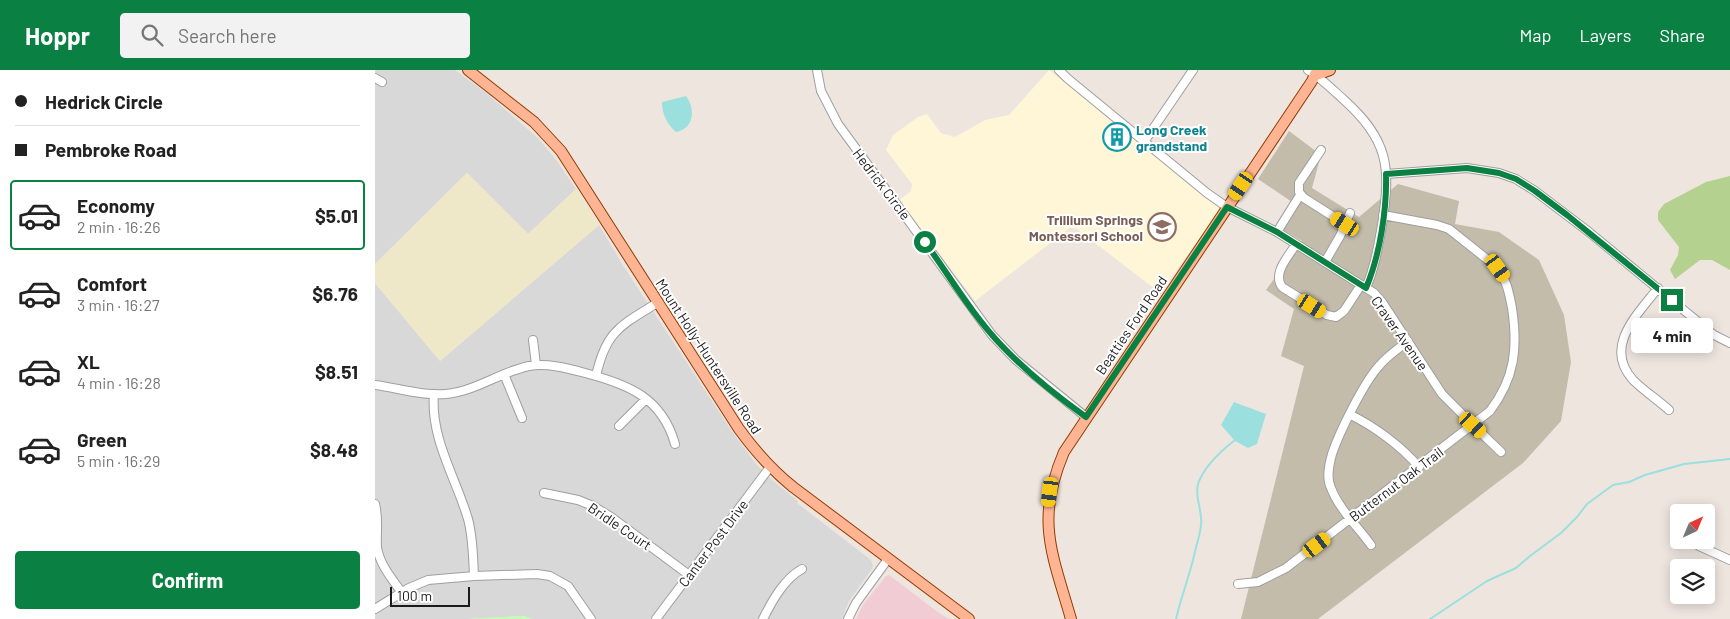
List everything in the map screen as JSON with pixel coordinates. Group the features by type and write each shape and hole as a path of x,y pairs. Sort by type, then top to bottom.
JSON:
{"main road":[{"name":"Mount Holly-Huntersville Road","path":"468,70 534,122 561,151 743,434 770,467 793,487 969,619"},
{"path":"1314,72 1330,70"},
{"name":"Beatties Ford Road","path":"1071,619 1050,544 1048,523 1048,506 1053,479 1064,452 1227,207 1314,72"}],"street":[{"name":"Hedrick Circle","path":"817,70 823,97 838,124 997,341 1016,360 1086,417"},
{"name":"Craver Avenue","path":"1059,70 1207,193 1227,207 1277,232 1364,286 1382,302 1443,394 1501,452"},
{"path":"1144,142 1193,70"},
{"path":"1297,244 1278,274 1279,282 1282,287 1327,315 1336,317 1344,311 1364,286 1376,259 1383,215 1386,174 1380,144 1371,128 1354,108 1314,72"},
{"path":"1321,150 1299,183 1300,195 1345,224"},
{"path":"1386,174 1467,168 1499,173 1516,179 1562,212 1715,335 1730,343"},
{"path":"1277,232 1300,195"},
{"path":"1325,262 1340,236 1350,213"},
{"name":"Butternut Oak Trail","path":"1238,584 1258,582 1286,568 1490,412 1499,399 1511,371 1515,358 1516,332 1509,288 1498,268 1449,229 1383,215"},
{"path":"1658,288 1629,326 1623,340 1621,352 1625,369 1633,380 1669,410"},
{"path":"596,376 601,354 613,334 629,320 657,303"},
{"path":"533,340 536,365"},
{"path":"1371,544 1340,504 1330,487 1328,472 1333,454 1368,380 1391,354 1408,342"},
{"path":"375,385 434,394 452,393 468,389 521,368 536,365 558,366 627,386 647,399 663,418 675,444"},
{"path":"504,374 523,418"},
{"path":"434,394 435,419 439,441 469,522 474,576"},
{"path":"619,426 647,399"},
{"path":"1351,415 1366,423 1406,454 1419,467"},
{"name":"Canter Post Drive","path":"656,619 770,467"},
{"name":"Bridle Court","path":"545,493 578,500 593,506 611,517 689,575"},
{"path":"375,504 378,518 378,553 401,593"},
{"path":"1706,549 1730,560"},
{"path":"849,619 856,603 888,559"},
{"path":"763,619 769,606 788,580 793,574 802,569"},
{"path":"375,609 401,593 428,580 537,574 550,576 568,586 591,619"}],"shaded area":[{"path":"375,70 455,70 485,92 538,138 576,189 528,234 467,173 375,264"},
{"path":"1049,70 1222,207 1160,293 1077,229 1070,228 975,301 899,200 911,191 912,184 886,150 893,135 918,117 927,114 941,133 955,137 985,120 1009,115"},
{"path":"1289,131 1321,155 1312,188 1359,217 1398,184 1459,201 1455,224 1499,232 1539,260 1564,315 1571,362 1561,421 1523,463 1318,619 1241,619 1304,366 1281,356 1294,309 1266,290 1302,241 1276,226 1292,202 1258,179"},
{"path":"467,173 528,234 576,189 599,225 440,361 375,283 375,264"},
{"path":"599,225 624,267 733,433 757,465 798,501 797,503 871,560 872,569 849,601 842,619 531,619 524,616 466,619 375,619 375,283 440,361"},
{"path":"889,575 949,619 856,619 863,605 886,576"}],"green space":[{"path":"1730,176 1730,270 1712,260 1700,260 1675,279 1670,270 1678,255 1679,247 1658,220 1658,212 1664,204 1706,182"},
{"path":"525,616 531,619 466,619"}],"water":[{"path":"686,96 692,112 690,123 687,127 676,132 666,119 662,102"},
{"path":"1234,402 1266,414 1257,444 1248,448 1235,441 1221,425"}],"waterway":[{"path":"1176,619 1200,529 1201,514 1197,494 1198,484 1209,465 1235,440"},
{"path":"1430,619 1487,581 1516,568 1561,533 1587,504 1613,485 1629,482 1645,475 1684,464 1730,459"}],"place":[{"name":"Long Creek grandstand","path":"1117,137"},
{"name":"Trillium Springs Montessori School","path":"1162,227"}],"route":[{"path":"925,242 973,310 1003,347 1016,360 1086,417 1227,207 1277,232 1366,288 1376,259 1380,238 1385,202 1386,174 1474,168 1516,179 1589,232 1672,300"}]}
